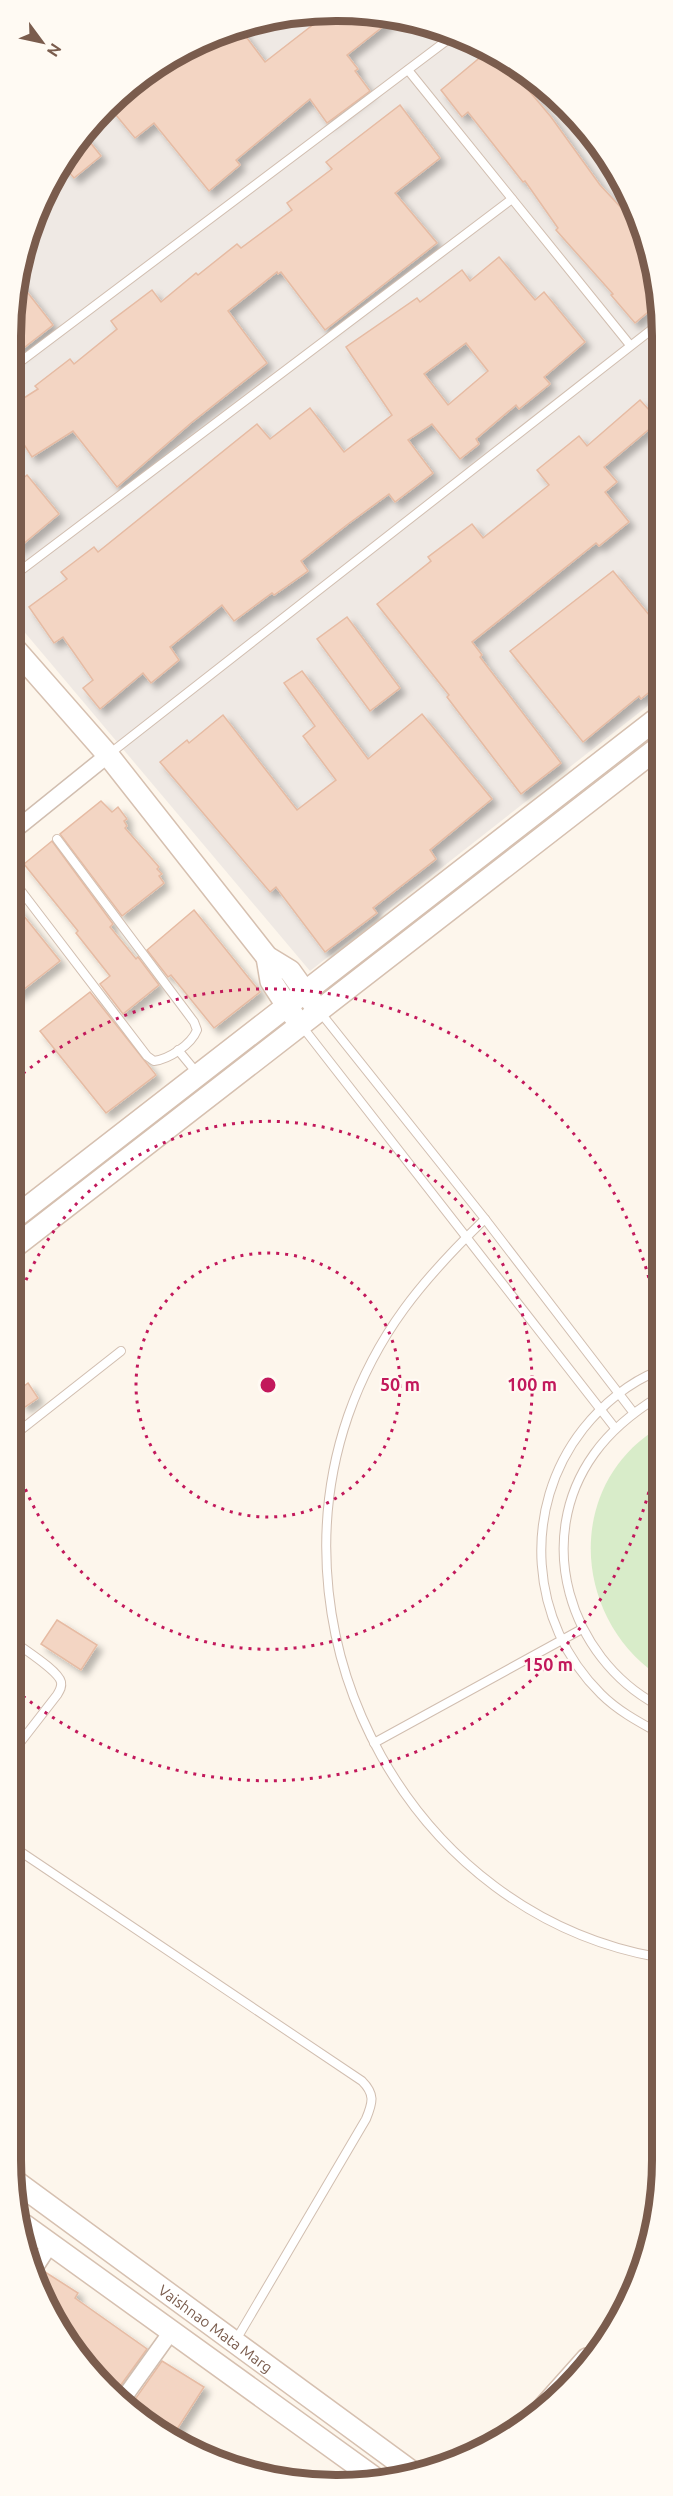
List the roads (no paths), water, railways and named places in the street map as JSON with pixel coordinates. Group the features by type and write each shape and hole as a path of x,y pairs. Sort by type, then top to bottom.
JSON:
{"street":[{"path":"21,656 108,755 267,957 290,971 319,1010"},
{"path":"21,1213 652,722"},
{"path":"21,1243 652,752"},
{"path":"21,825 108,755"},
{"path":"267,957 271,981 300,1025"},
{"name":"Vaishnao Mata Marg","path":"23,2187 405,2467"},
{"name":"Vaishnao Mata Marg","path":"29,2229 368,2473"},
{"path":"39,2263 50,2245"},
{"path":"126,2395 165,2328 175,2298"}],"lane":[{"path":"21,361 446,41"},
{"path":"408,70 630,345"},
{"path":"21,570 512,199"},
{"path":"108,755 652,329"},
{"path":"21,891 147,1056 154,1061 164,1060 194,1037 197,1030 194,1022 57,839"},
{"path":"319,1010 485,1219 633,1412"},
{"path":"300,1025 615,1428"},
{"path":"178,1050 198,1074"},
{"path":"485,1219 436,1268 408,1302 384,1338 364,1376 348,1417 336,1458 329,1502 326,1545 327,1588 333,1631 344,1673 359,1714 374,1743 400,1789 457,1855 526,1907 564,1927 604,1943 652,1956"},
{"path":"21,1430 121,1351"},
{"path":"652,1375 619,1394 601,1410 573,1443 556,1473 545,1506 540,1540 541,1574 548,1608 560,1640 578,1669 601,1695 628,1716 652,1729"},
{"path":"652,1401 633,1412 615,1428 592,1456 578,1482 568,1511 564,1541 565,1571 571,1601 582,1629 597,1655 617,1677 652,1702"},
{"path":"374,1743 582,1629"},
{"path":"21,1647 60,1678 62,1686 21,1741"},
{"path":"21,1852 362,2081 370,2089 373,2101 366,2119 235,2342"}]}
